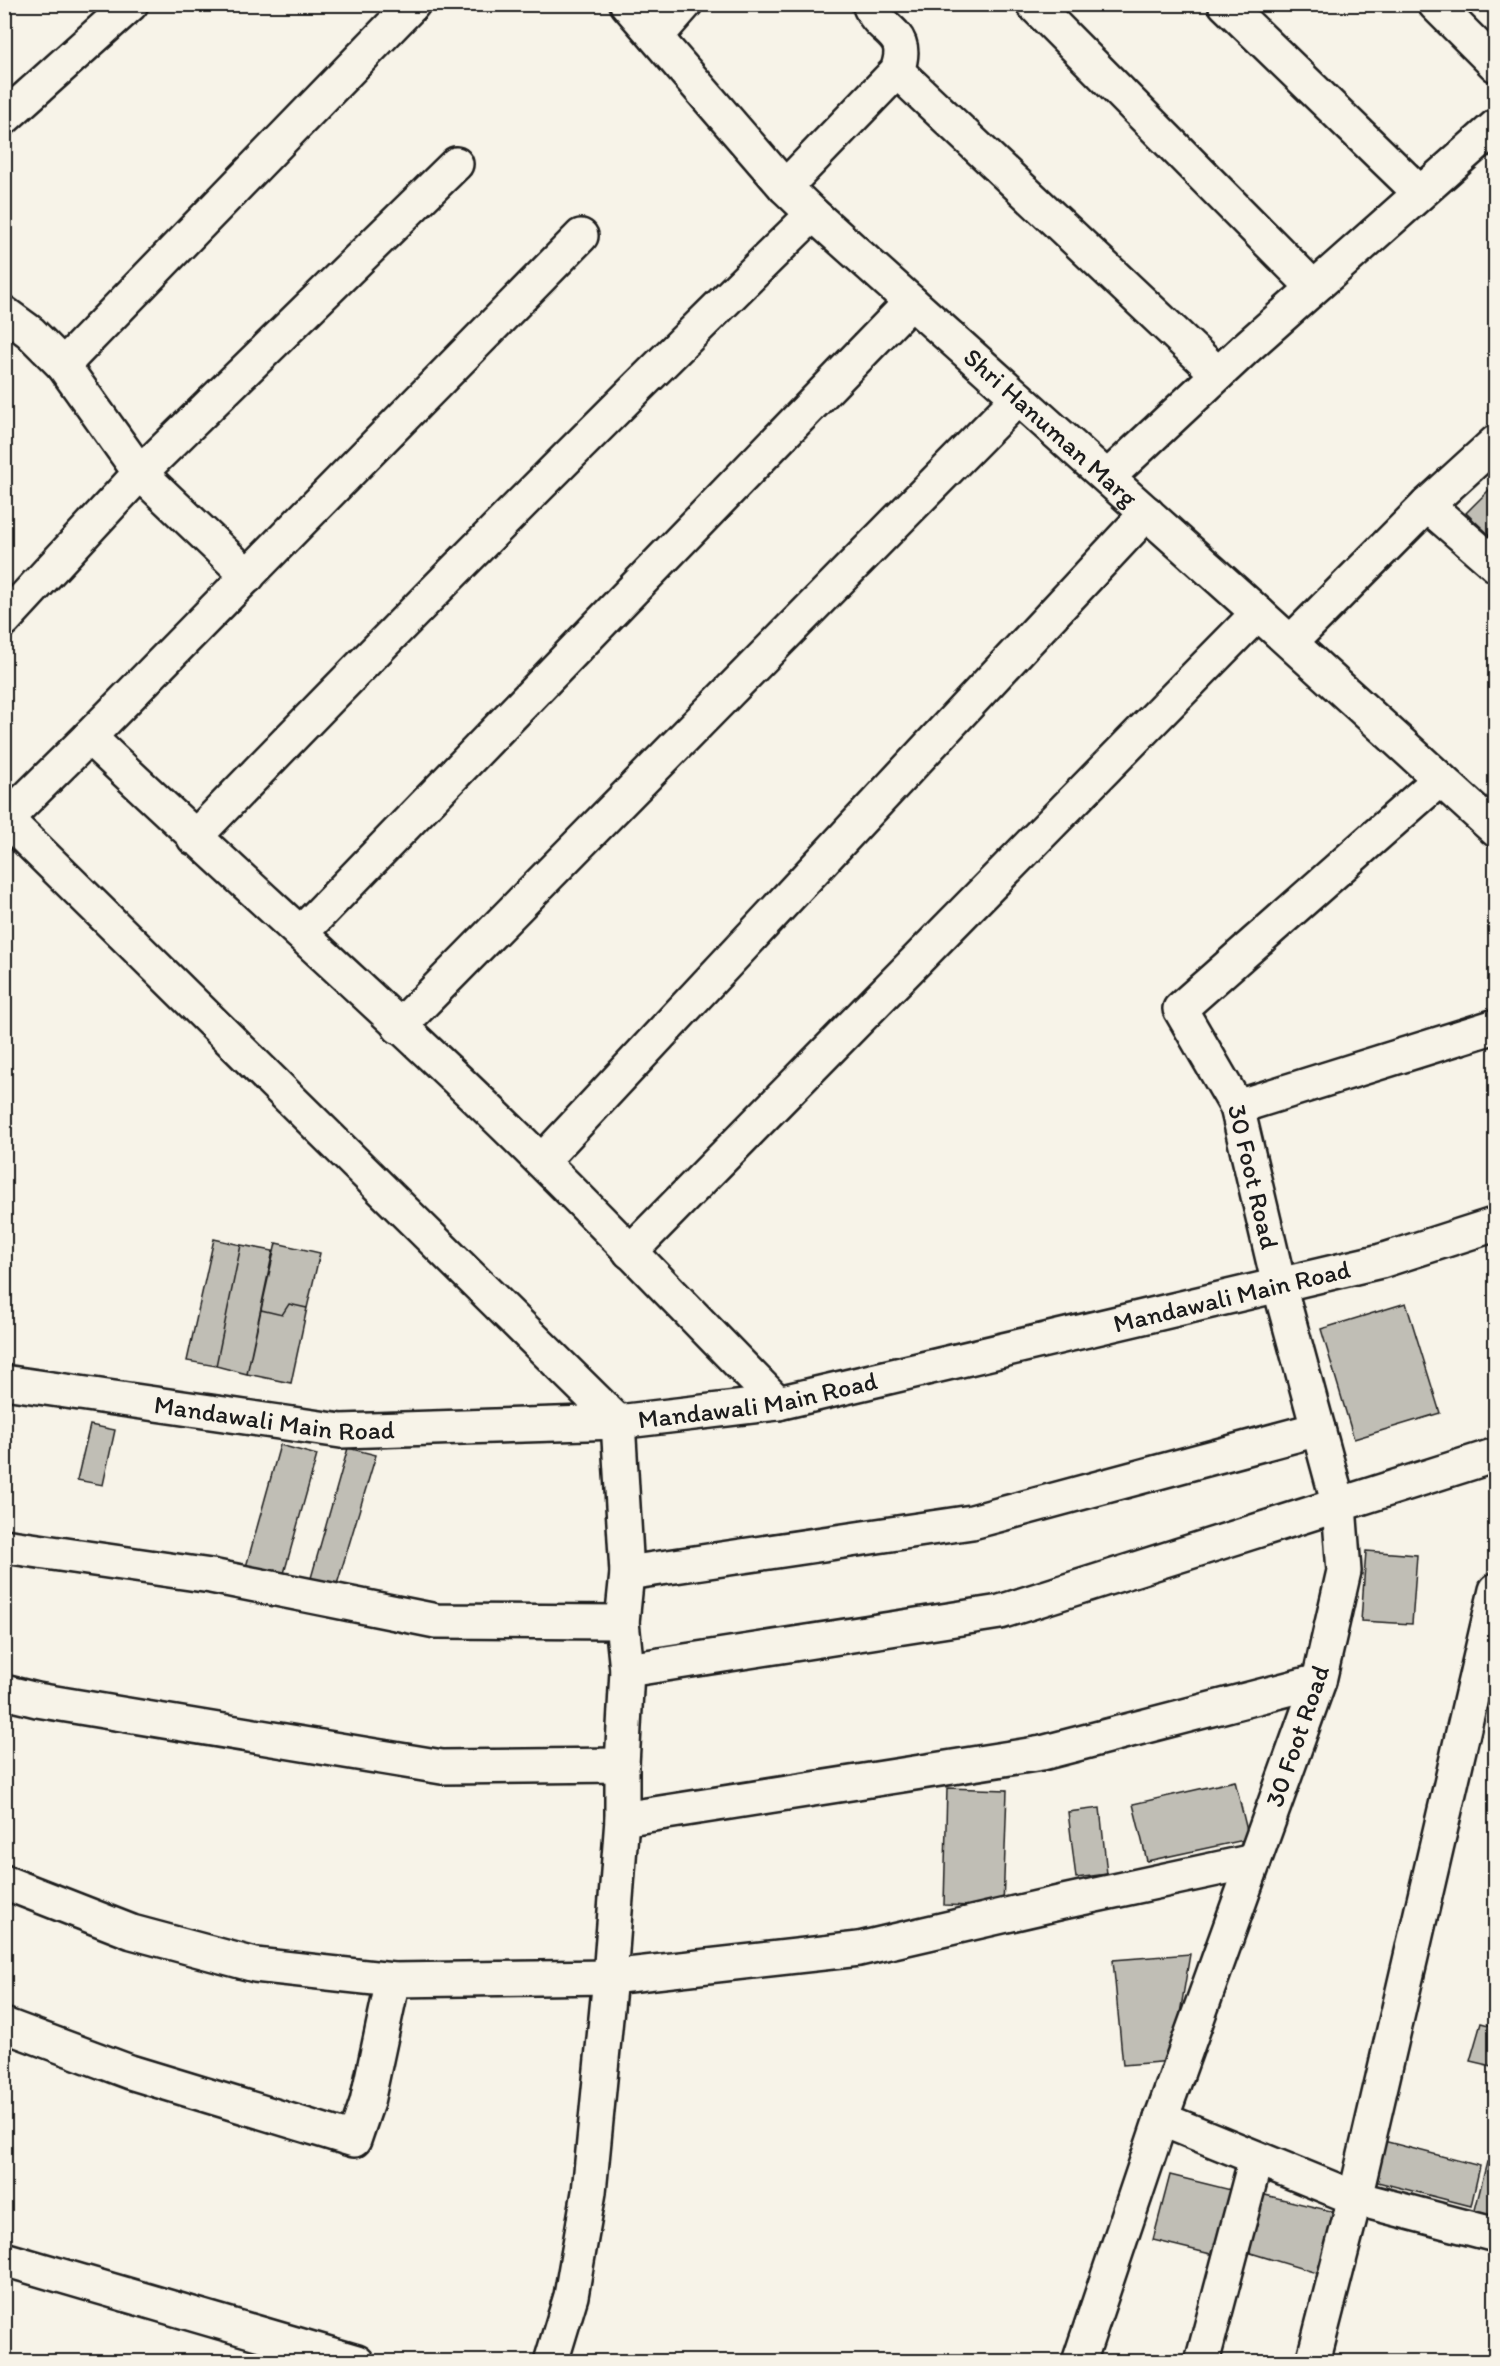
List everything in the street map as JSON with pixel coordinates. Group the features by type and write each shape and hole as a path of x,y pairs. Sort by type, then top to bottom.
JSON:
{"street":[{"path":"4,118 131,4"},
{"path":"63,365 413,4"},
{"name":"Shri Hanuman Marg","path":"627,4 785,187 813,214 1291,642 1496,830"},
{"path":"656,37 685,4"},
{"path":"785,187 897,71 902,56 899,41 869,8 869,4"},
{"path":"1033,4 1314,287"},
{"path":"1225,4 1420,194"},
{"path":"1435,4 1496,65"},
{"path":"897,71 1218,374"},
{"path":"1108,477 1314,287 1496,126"},
{"path":"4,620 140,473 456,164"},
{"path":"194,838 690,334 813,214"},
{"path":"552,2361 571,2296 589,2192 610,1977 622,1820 622,1765 627,1670 622,1622 627,1573 618,1422 6,818 89,737 581,236"},
{"path":"301,933 911,302"},
{"path":"4,313 30,332 63,365 140,473 248,576"},
{"path":"399,1027 1018,398"},
{"path":"1291,642 1426,505 1496,442"},
{"path":"1426,505 1496,566"},
{"path":"542,1161 1147,513"},
{"path":"630,1252 1258,613"},
{"path":"89,737 194,838 301,933 542,1161 778,1403"},
{"name":"30 Foot Road","path":"1079,2361 1161,2119 1319,1681 1344,1571 1339,1506 1279,1285 1237,1107 1180,1010 1440,779"},
{"path":"1237,1107 1496,1026"},
{"name":"Mandawali Main Road","path":"4,1382 340,1431 618,1422 778,1403 1381,1261 1496,1224"},
{"path":"627,1573 972,1522 1318,1429"},
{"path":"627,1670 1000,1612 1496,1455"},
{"path":"4,1546 211,1576 436,1621 622,1622"},
{"path":"1313,2361 1355,2198 1496,1590"},
{"path":"622,1820 1042,1753 1319,1681"},
{"path":"4,1692 37,1700 442,1767 622,1765"},
{"path":"4,1882 132,1932 255,1965 393,1980 610,1977 859,1949 1254,1861"},
{"path":"4,2025 130,2072 354,2140 367,2102 393,1980"},
{"path":"1161,2119 1355,2198 1496,2235"},
{"path":"1202,2361 1256,2158"},
{"path":"4,2259 357,2361"}],"building":[{"path":"1496,483 1496,541 1466,513"},
{"path":"214,1239 241,1245 216,1366 187,1361"},
{"path":"276,1243 320,1253 307,1308 289,1304 282,1315 261,1310"},
{"path":"241,1245 273,1251 247,1374 216,1366"},
{"path":"1406,1303 1440,1413 1354,1439 1321,1329"},
{"path":"289,1304 307,1308 291,1383 247,1374 261,1310 282,1315"},
{"path":"90,1425 115,1430 103,1485 77,1480"},
{"path":"280,1445 317,1455 281,1584 244,1574"},
{"path":"348,1448 376,1455 335,1591 309,1585"},
{"path":"1366,1551 1417,1555 1412,1624 1361,1621"},
{"path":"1235,1781 1249,1839 1147,1861 1133,1804"},
{"path":"947,1788 1007,1790 1003,1907 944,1905"},
{"path":"1100,1808 1107,1874 1076,1878 1068,1812"},
{"path":"1190,1954 1172,2061 1123,2065 1113,1960"},
{"path":"1481,2023 1496,2027 1496,2067 1470,2061"},
{"path":"1376,2139 1480,2166 1471,2206 1366,2179"},
{"path":"1487,2162 1496,2164 1496,2224 1473,2218"},
{"path":"1170,2175 1231,2190 1215,2255 1153,2240"},
{"path":"1257,2193 1335,2212 1320,2274 1244,2251"}]}
